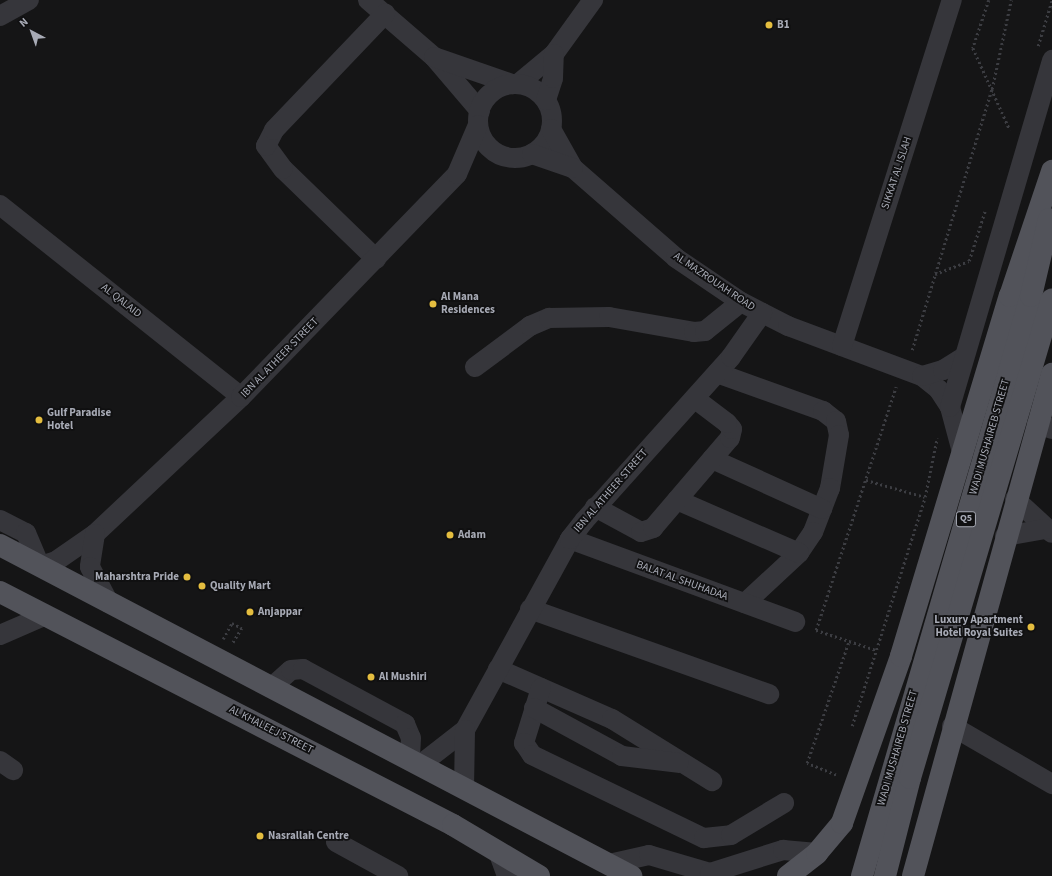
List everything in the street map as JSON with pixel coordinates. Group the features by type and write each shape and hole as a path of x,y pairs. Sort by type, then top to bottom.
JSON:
{"main road":[{"name":"WADI MUSHAIREB STREET","path":"817,853 842,823 901,656 962,452 1052,171"},
{"name":"WADI MUSHAIREB STREET","path":"862,876 1031,296 1052,204"},
{"name":"WADI MUSHAIREB STREET","path":"885,876 943,669 1052,300"},
{"path":"915,875 952,726 1015,499 1045,427 1052,374"},
{"path":"0,545 631,876"},
{"name":"AL KHALEEJ STREET","path":"0,592 446,822 538,876"},
{"path":"788,876 817,853"}],"street":[{"path":"0,16 29,0"},
{"path":"368,0 434,57 479,118 483,140 495,152 513,158 532,154 544,143 551,129 551,114 546,100 534,89 434,57"},
{"path":"479,118 486,98 498,88 515,84 554,54 593,0"},
{"name":"SIKKAT AL ISLAH","path":"842,346 952,0"},
{"path":"376,259 282,169 266,146 274,130 385,14"},
{"path":"546,100 553,78 554,54"},
{"path":"950,407 1044,56"},
{"name":"IBN AL ATHEER STREET","path":"457,174 479,118"},
{"name":"AL MAZROUAH ROAD","path":"551,129 573,168 676,258 741,302 762,313 842,346 922,376 939,390 950,407"},
{"name":"IBN AL ATHEER STREET","path":"40,566 56,561 95,534 241,397 457,174 495,152"},
{"name":"AL MAZROUAH ROAD","path":"532,154 573,168"},
{"name":"AL QALAID","path":"0,205 241,397"},
{"path":"475,367 530,326 549,318 609,317 694,332 705,331 741,302"},
{"name":"IBN AL ATHEER STREET","path":"464,788 465,730 530,609 570,539 595,507 717,372 762,313"},
{"path":"922,376 943,370 964,357"},
{"path":"717,372 823,411 836,421 839,435 822,509 799,553 745,603"},
{"path":"595,507 647,532 677,500 730,438 732,429 694,398"},
{"name":"WADI MUSHAIREB STREET","path":"950,407 962,452"},
{"path":"712,459 822,509"},
{"path":"1015,499 1049,531"},
{"path":"677,500 799,553"},
{"path":"0,520 26,533 40,566"},
{"path":"1005,536 1049,531"},
{"path":"95,534 90,567 109,603"},
{"name":"BALAT AL SHUHADAA","path":"570,539 795,622"},
{"path":"530,609 769,694"},
{"path":"0,635 46,615"},
{"path":"272,687 291,670 303,669 406,724 411,738 415,762"},
{"path":"498,669 612,719 712,781"},
{"path":"540,688 524,743 532,755 704,838 731,835 784,803"},
{"path":"534,708 622,756 683,764"},
{"path":"952,726 1052,784"},
{"name":"IBN AL ATHEER STREET","path":"415,762 465,730"},
{"path":"336,842 398,876"},
{"path":"609,864 649,855 710,874 783,850 817,853"},
{"path":"499,854 507,876"}],"path":[{"path":"989,0 973,48 1010,131"},
{"path":"917,352 911,350 992,89 1011,0"},
{"path":"1044,56 1052,0"},
{"path":"1008,138 1013,124"},
{"path":"935,274 969,261 987,203"},
{"path":"816,630 896,387 902,388"},
{"path":"851,731 925,497 938,431"},
{"path":"866,480 925,497"},
{"path":"795,622 876,650"},
{"path":"232,623 242,628 237,636"},
{"path":"837,775 807,764 849,641"},
{"path":"835,782 839,768"}],"place":[{"name":"B1","path":"769,25"},
{"name":"Al Mana Residences","path":"433,304"},
{"name":"Gulf Paradise Hotel","path":"39,420"},
{"name":"Adam","path":"450,535"},
{"name":"Maharshtra Pride","path":"187,577"},
{"name":"Quality Mart","path":"202,586"},
{"name":"Anjappar","path":"250,612"},
{"name":"Luxury Apartment Hotel Royal Suites","path":"1031,627"},
{"name":"Al Mushiri","path":"371,677"},
{"name":"Nasrallah Centre","path":"260,836"}]}
